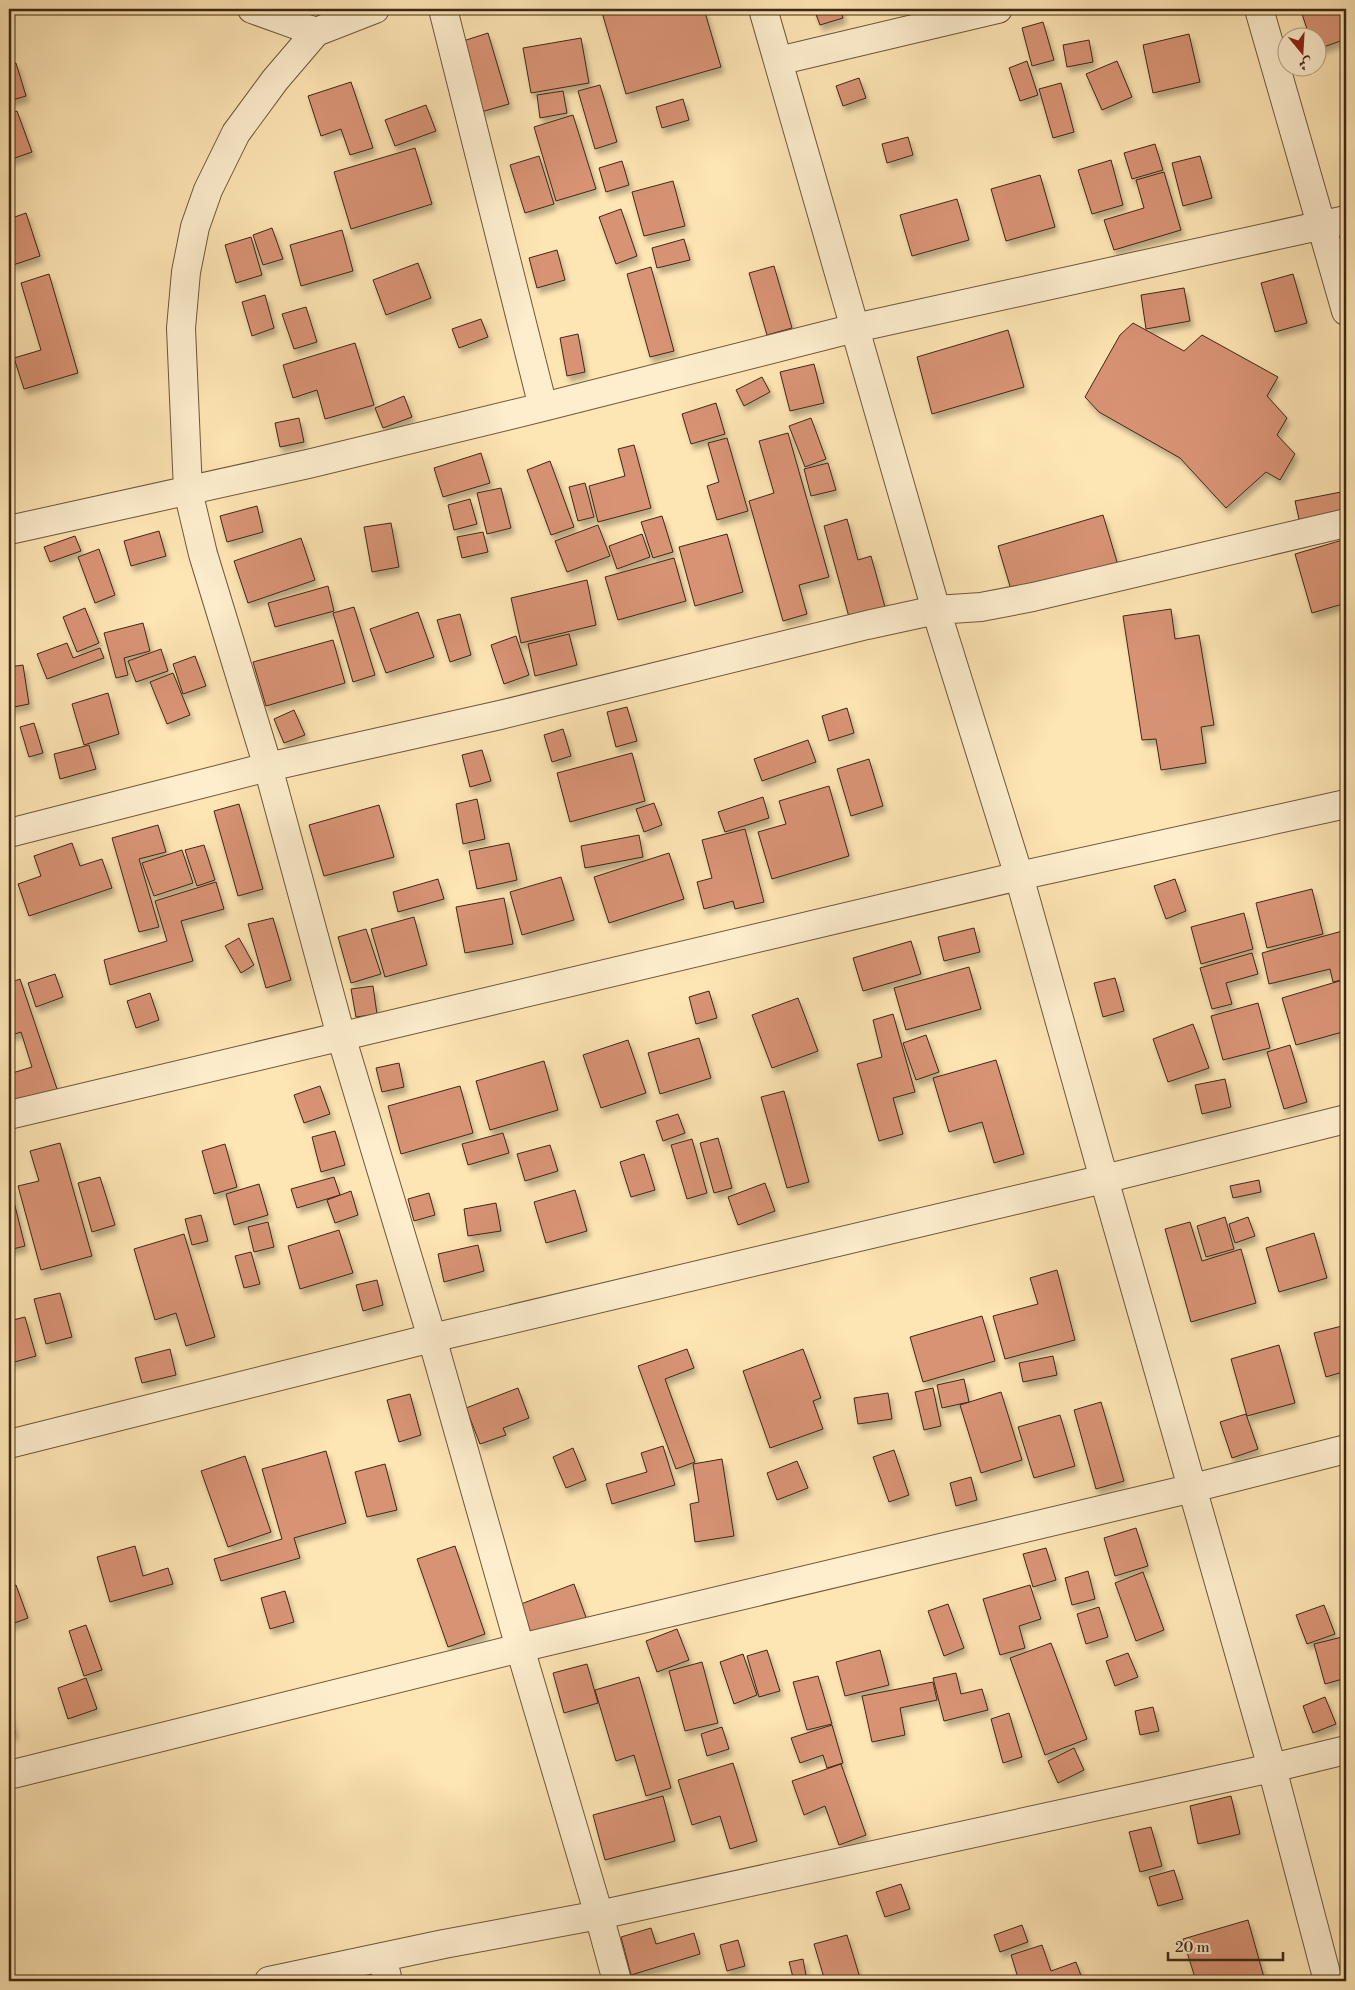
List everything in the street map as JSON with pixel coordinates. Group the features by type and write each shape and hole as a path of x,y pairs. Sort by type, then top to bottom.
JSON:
{"street":[{"path":"252,9 316,32"},
{"path":"375,9 316,32 275,80 236,133 208,190 195,227 186,272 181,328 188,491 203,554 268,767 340,1036 432,1338 617,1981"},
{"path":"443,9 543,407"},
{"path":"763,9 936,610 1020,876 1104,1179 1272,1768 1328,1981"},
{"path":"778,62 998,9"},
{"path":"1259,9 1334,223 1346,310"},
{"path":"9,530 188,491 543,407 855,328 1334,223"},
{"path":"9,833 268,767 500,714 867,624 936,610 981,607 1033,598 1346,523"},
{"path":"9,1115 1020,876 1346,804"},
{"path":"9,1444 432,1338 1346,1120"},
{"path":"9,1775 520,1648 1193,1488 1346,1449"},
{"path":"268,1981 385,1969 599,1915 1272,1768 1346,1750"}],"building":[{"path":"601,9 704,9 721,67 626,94"},
{"path":"814,9 841,9 843,18 820,25"},
{"path":"1307,9 1346,9 1346,39 1328,45 1328,28 1307,28 1301,11"},
{"path":"1043,22 1054,60 1032,66 1022,28"},
{"path":"488,33 509,104 481,112 460,42"},
{"path":"1189,34 1200,82 1153,93 1143,45"},
{"path":"581,38 589,83 531,93 523,48"},
{"path":"1089,40 1093,62 1067,67 1063,45"},
{"path":"1027,61 1038,95 1020,101 1009,68"},
{"path":"1117,61 1132,97 1102,110 1086,74"},
{"path":"16,63 26,96 9,101 9,65"},
{"path":"859,78 866,98 843,106 836,86"},
{"path":"351,82 373,148 350,155 341,129 321,136 308,96"},
{"path":"1061,83 1074,132 1053,138 1039,89"},
{"path":"600,85 617,142 595,149 578,91"},
{"path":"563,91 567,113 540,118 537,95"},
{"path":"683,99 689,120 662,128 656,107"},
{"path":"426,105 436,131 395,146 385,120"},
{"path":"17,111 32,152 9,160 9,114"},
{"path":"573,115 596,189 556,201 534,127"},
{"path":"908,137 913,155 887,163 882,144"},
{"path":"1155,144 1163,170 1132,179 1124,153"},
{"path":"415,148 432,204 351,229 334,172"},
{"path":"539,156 554,204 525,213 510,165"},
{"path":"1200,156 1212,198 1183,206 1172,163"},
{"path":"1111,160 1123,205 1092,214 1078,170"},
{"path":"622,161 629,185 606,192 599,168"},
{"path":"1164,172 1181,230 1114,250 1104,220 1144,208 1136,180"},
{"path":"1040,175 1055,227 1006,241 991,189"},
{"path":"673,181 685,226 644,236 632,192"},
{"path":"957,199 969,240 912,256 900,215"},
{"path":"621,209 637,256 616,264 599,217"},
{"path":"26,213 40,256 13,265 9,253 9,219"},
{"path":"272,228 283,259 263,265 253,235"},
{"path":"342,230 353,271 301,286 290,245"},
{"path":"251,237 262,275 236,283 225,245"},
{"path":"684,239 690,260 657,268 652,248"},
{"path":"557,250 565,280 537,288 529,258"},
{"path":"418,263 431,298 386,315 373,280"},
{"path":"774,266 792,328 767,335 749,273"},
{"path":"651,267 674,351 650,357 627,274"},
{"path":"49,274 78,373 24,389 14,358 41,350 21,283"},
{"path":"1293,274 1307,323 1275,332 1261,283"},
{"path":"1184,288 1190,321 1146,329 1141,295"},
{"path":"265,295 274,328 252,336 242,302"},
{"path":"306,307 317,342 294,349 282,314"},
{"path":"481,319 488,337 459,348 452,329"},
{"path":"1133,323 1184,351 1202,335 1278,377 1267,396 1287,418 1277,435 1295,454 1280,480 1266,472 1226,508 1180,458 1099,412 1085,397 1120,335"},
{"path":"1008,330 1024,387 932,414 917,357"},
{"path":"578,334 585,372 567,376 560,338"},
{"path":"355,343 374,405 325,419 317,390 293,398 283,365"},
{"path":"814,364 824,403 790,411 780,372"},
{"path":"762,377 770,392 744,406 736,390"},
{"path":"404,396 412,417 383,428 375,408"},
{"path":"716,403 725,434 691,444 682,414"},
{"path":"299,418 304,442 280,447 275,423"},
{"path":"811,418 826,459 805,467 789,426"},
{"path":"788,433 829,577 799,585 807,614 783,621 749,501 774,493 759,441"},
{"path":"727,438 748,511 717,520 707,486 719,482 708,443"},
{"path":"634,445 651,508 598,522 589,486 625,476 618,449"},
{"path":"481,453 490,483 443,497 434,468"},
{"path":"550,461 574,527 551,535 527,470"},
{"path":"828,463 836,490 811,496 804,469"},
{"path":"585,483 594,517 578,521 569,487"},
{"path":"501,488 511,528 487,534 477,493"},
{"path":"1346,491 1346,518 1301,528 1295,501"},
{"path":"470,499 477,524 454,530 448,505"},
{"path":"257,506 263,532 227,542 220,516"},
{"path":"1103,515 1120,572 1015,603 998,546"},
{"path":"662,516 673,552 653,558 641,522"},
{"path":"847,519 858,560 871,556 885,607 849,617 824,526"},
{"path":"391,523 399,567 372,572 364,527"},
{"path":"598,525 610,556 567,572 555,541"},
{"path":"159,531 166,556 131,566 124,541"},
{"path":"483,532 488,552 462,558 457,537"},
{"path":"642,534 650,557 617,569 609,546"},
{"path":"727,534 743,592 695,606 679,547"},
{"path":"75,536 81,551 50,562 44,547"},
{"path":"301,538 315,580 248,603 234,561"},
{"path":"1346,539 1346,603 1312,613 1295,554"},
{"path":"99,549 115,595 95,603 78,557"},
{"path":"674,558 686,601 618,620 605,577"},
{"path":"587,580 596,625 521,643 511,598"},
{"path":"328,586 334,611 275,627 268,603"},
{"path":"354,607 375,675 353,682 333,613"},
{"path":"85,608 99,643 77,652 63,617"},
{"path":"1171,609 1175,639 1199,635 1214,725 1201,727 1206,763 1161,770 1156,739 1142,740 1123,616"},
{"path":"418,612 434,657 386,673 370,629"},
{"path":"460,614 471,655 450,662 437,620"},
{"path":"143,623 150,651 124,658 128,675 116,678 104,633"},
{"path":"569,634 577,665 535,676 528,644"},
{"path":"516,636 529,675 504,684 491,645"},
{"path":"333,640 345,683 266,706 253,662"},
{"path":"67,643 73,658 100,648 104,658 47,679 37,654"},
{"path":"161,649 168,671 136,682 128,661"},
{"path":"195,656 206,686 183,694 173,664"},
{"path":"23,665 29,704 9,708 9,667"},
{"path":"173,673 190,715 167,724 150,682"},
{"path":"108,693 119,734 84,745 72,704"},
{"path":"627,707 637,741 616,747 607,712"},
{"path":"847,708 854,733 829,741 822,716"},
{"path":"294,710 305,735 284,743 274,719"},
{"path":"34,723 43,753 29,757 20,727"},
{"path":"563,729 571,756 552,762 544,735"},
{"path":"808,740 816,762 762,781 754,759"},
{"path":"89,745 96,769 60,779 54,754"},
{"path":"482,750 491,781 470,787 462,755"},
{"path":"632,753 645,801 570,822 557,773"},
{"path":"869,759 883,806 851,816 837,769"},
{"path":"829,786 849,856 772,879 758,832 786,824 779,801"},
{"path":"763,797 769,818 725,832 718,812"},
{"path":"477,799 485,839 463,844 456,804"},
{"path":"654,803 662,825 644,832 636,809"},
{"path":"239,804 263,889 238,896 214,811"},
{"path":"379,805 394,857 324,876 309,825"},
{"path":"158,825 166,852 139,859 159,927 139,932 112,838"},
{"path":"745,829 764,902 735,909 733,901 704,909 697,882 712,878 702,840"},
{"path":"639,835 643,857 585,868 581,846"},
{"path":"72,843 80,866 102,859 112,888 29,916 18,884 41,876 34,856"},
{"path":"509,843 517,880 477,889 469,851"},
{"path":"204,845 215,880 197,886 185,850"},
{"path":"182,850 193,883 154,896 142,863"},
{"path":"669,853 684,899 609,923 594,877"},
{"path":"561,877 574,920 522,935 510,892"},
{"path":"438,879 444,899 398,912 393,892"},
{"path":"1175,879 1186,911 1166,919 1154,886"},
{"path":"216,882 224,909 181,921 193,961 110,985 104,960 167,941 155,901"},
{"path":"1312,889 1323,934 1267,948 1256,903"},
{"path":"504,898 513,944 465,953 456,907"},
{"path":"1244,913 1253,949 1201,964 1191,927"},
{"path":"414,917 427,965 385,977 371,929"},
{"path":"273,918 291,980 266,988 248,924"},
{"path":"974,928 980,952 944,961 938,937"},
{"path":"366,929 381,974 351,983 338,937"},
{"path":"1346,930 1346,979 1333,982 1330,969 1269,984 1262,953"},
{"path":"239,938 254,965 241,973 225,946"},
{"path":"911,941 921,974 863,991 853,958"},
{"path":"1252,953 1258,974 1226,983 1232,1004 1212,1009 1200,968"},
{"path":"969,967 981,1009 906,1030 894,988"},
{"path":"55,974 63,997 36,1007 28,983"},
{"path":"1115,978 1124,1011 1103,1017 1094,983"},
{"path":"20,979 57,1089 9,1105 9,1074 32,1067 21,1032 9,1036 9,983"},
{"path":"1346,979 1346,1031 1296,1045 1282,998"},
{"path":"373,986 377,1014 356,1017 351,989"},
{"path":"709,991 717,1018 696,1024 689,997"},
{"path":"150,993 159,1020 136,1028 127,1001"},
{"path":"798,998 818,1051 772,1068 752,1015"},
{"path":"1258,1003 1270,1048 1223,1060 1211,1016"},
{"path":"893,1014 915,1092 893,1098 903,1134 879,1141 857,1064 882,1057 873,1020"},
{"path":"1193,1024 1209,1068 1168,1082 1153,1039"},
{"path":"926,1035 939,1072 916,1080 903,1043"},
{"path":"699,1038 711,1078 660,1094 648,1053"},
{"path":"628,1040 646,1093 601,1108 583,1055"},
{"path":"1290,1045 1307,1102 1284,1109 1267,1052"},
{"path":"996,1060 1024,1154 994,1163 982,1122 949,1132 933,1078"},
{"path":"544,1061 558,1110 490,1130 476,1081"},
{"path":"399,1063 404,1087 382,1092 376,1068"},
{"path":"1225,1079 1231,1107 1202,1114 1195,1085"},
{"path":"320,1086 330,1114 304,1123 294,1095"},
{"path":"460,1086 473,1133 401,1154 388,1106"},
{"path":"784,1091 809,1182 787,1188 761,1097"},
{"path":"678,1114 685,1133 663,1141 656,1121"},
{"path":"335,1131 345,1165 321,1172 312,1137"},
{"path":"503,1133 509,1153 468,1165 462,1144"},
{"path":"718,1138 732,1188 714,1193 700,1143"},
{"path":"692,1139 707,1193 687,1199 671,1145"},
{"path":"60,1143 92,1256 41,1270 18,1186 39,1181 30,1151"},
{"path":"225,1144 237,1187 214,1194 202,1151"},
{"path":"550,1145 558,1171 525,1181 517,1154"},
{"path":"644,1154 655,1190 631,1197 620,1162"},
{"path":"100,1177 115,1225 92,1232 78,1183"},
{"path":"334,1177 340,1195 297,1208 291,1189"},
{"path":"1259,1180 1261,1192 1233,1198 1230,1186"},
{"path":"9,1182 25,1246 9,1250"},
{"path":"765,1183 775,1211 738,1225 728,1197"},
{"path":"259,1184 268,1215 234,1225 226,1194"},
{"path":"575,1190 587,1231 546,1243 534,1202"},
{"path":"351,1191 358,1215 335,1223 327,1200"},
{"path":"429,1193 435,1215 414,1221 408,1199"},
{"path":"496,1203 501,1231 468,1236 464,1209"},
{"path":"201,1215 208,1241 192,1245 185,1219"},
{"path":"1225,1217 1234,1249 1206,1257 1197,1226"},
{"path":"1248,1217 1255,1236 1235,1243 1229,1224"},
{"path":"268,1222 274,1247 254,1252 248,1227"},
{"path":"1190,1222 1202,1261 1241,1249 1256,1303 1191,1322 1165,1229"},
{"path":"339,1230 353,1273 300,1289 288,1246"},
{"path":"1314,1233 1327,1278 1279,1292 1266,1248"},
{"path":"184,1234 215,1337 186,1346 176,1313 155,1320 134,1249"},
{"path":"478,1245 484,1271 444,1282 438,1254"},
{"path":"251,1252 260,1284 244,1288 235,1256"},
{"path":"1057,1270 1075,1340 1005,1359 993,1316 1038,1304 1030,1278"},
{"path":"377,1280 383,1305 363,1311 356,1285"},
{"path":"60,1293 72,1337 46,1344 34,1299"},
{"path":"982,1316 995,1361 923,1382 910,1337"},
{"path":"25,1317 36,1356 11,1363 9,1354 9,1321"},
{"path":"1346,1325 1346,1371 1326,1377 1314,1333"},
{"path":"1279,1345 1295,1403 1247,1416 1231,1359"},
{"path":"170,1349 176,1375 142,1383 135,1358"},
{"path":"687,1349 694,1368 665,1379 695,1462 676,1469 638,1366"},
{"path":"803,1349 821,1398 813,1401 823,1429 770,1448 743,1371"},
{"path":"1053,1356 1057,1375 1023,1382 1019,1363"},
{"path":"964,1379 969,1402 942,1408 937,1385"},
{"path":"518,1388 529,1418 503,1428 506,1435 480,1444 466,1408"},
{"path":"933,1388 941,1426 924,1430 915,1392"},
{"path":"1001,1392 1022,1460 981,1473 960,1405"},
{"path":"888,1393 892,1419 858,1424 854,1398"},
{"path":"410,1394 421,1435 399,1442 387,1400"},
{"path":"1101,1402 1124,1481 1096,1489 1074,1410"},
{"path":"1246,1414 1258,1449 1232,1458 1220,1422"},
{"path":"1060,1415 1075,1466 1034,1478 1018,1427"},
{"path":"663,1446 675,1485 612,1504 606,1484 647,1472 641,1453"},
{"path":"573,1448 586,1480 566,1488 553,1457"},
{"path":"894,1450 909,1495 889,1502 873,1457"},
{"path":"326,1451 346,1523 294,1538 300,1558 221,1581 214,1559 282,1539 262,1469"},
{"path":"245,1456 271,1532 228,1547 201,1471"},
{"path":"722,1459 734,1536 695,1542 690,1504 699,1502 693,1464"},
{"path":"797,1461 808,1488 777,1500 767,1473"},
{"path":"385,1464 397,1510 367,1517 355,1472"},
{"path":"971,1477 977,1500 956,1506 950,1483"},
{"path":"1136,1528 1148,1566 1115,1576 1104,1538"},
{"path":"135,1546 143,1576 168,1568 173,1584 110,1602 97,1557"},
{"path":"455,1546 485,1634 448,1647 417,1559"},
{"path":"1046,1548 1056,1580 1033,1587 1023,1554"},
{"path":"1088,1571 1095,1599 1072,1605 1065,1578"},
{"path":"1143,1572 1164,1630 1136,1641 1115,1583"},
{"path":"574,1584 588,1623 534,1642 521,1604"},
{"path":"16,1585 28,1618 9,1625 9,1587"},
{"path":"1030,1585 1041,1619 1019,1626 1025,1648 1000,1655 983,1599"},
{"path":"285,1591 294,1622 270,1629 261,1598"},
{"path":"948,1604 964,1648 944,1656 928,1611"},
{"path":"1324,1605 1335,1634 1307,1644 1296,1615"},
{"path":"1099,1607 1108,1637 1086,1644 1077,1614"},
{"path":"86,1625 102,1670 84,1676 69,1631"},
{"path":"677,1629 689,1660 657,1672 646,1641"},
{"path":"1346,1636 1346,1678 1325,1684 1314,1644"},
{"path":"1051,1643 1087,1739 1045,1755 1010,1658"},
{"path":"767,1650 780,1691 759,1697 747,1656"},
{"path":"880,1650 889,1685 845,1696 836,1662"},
{"path":"1128,1653 1138,1677 1115,1686 1106,1661"},
{"path":"743,1654 757,1695 734,1704 720,1662"},
{"path":"702,1662 718,1723 685,1731 669,1671"},
{"path":"587,1664 598,1703 564,1713 553,1673"},
{"path":"956,1673 961,1694 982,1689 988,1710 944,1721 933,1678"},
{"path":"818,1676 832,1724 807,1730 793,1682"},
{"path":"639,1677 671,1788 646,1796 634,1755 616,1761 595,1690"},
{"path":"86,1678 97,1709 68,1719 58,1688"},
{"path":"933,1682 937,1700 900,1708 905,1735 872,1742 862,1696"},
{"path":"1325,1697 1336,1724 1313,1733 1303,1706"},
{"path":"1153,1707 1159,1731 1140,1735 1135,1711"},
{"path":"9,1711 15,1733 9,1735"},
{"path":"1009,1713 1022,1757 1003,1763 991,1719"},
{"path":"832,1725 843,1763 827,1768 823,1755 800,1763 791,1738"},
{"path":"722,1727 729,1749 707,1756 701,1734"},
{"path":"1074,1748 1084,1770 1058,1783 1048,1761"},
{"path":"733,1763 757,1841 730,1849 720,1816 692,1825 678,1780"},
{"path":"841,1764 866,1835 839,1845 825,1806 804,1815 792,1781"},
{"path":"663,1796 675,1841 605,1860 593,1815"},
{"path":"1231,1796 1240,1834 1198,1844 1190,1806"},
{"path":"1151,1827 1162,1866 1140,1872 1129,1832"},
{"path":"1346,1843 1346,1862 1340,1845"},
{"path":"1174,1870 1183,1899 1158,1906 1149,1877"},
{"path":"901,1884 910,1909 885,1917 876,1892"},
{"path":"1248,1920 1265,1981 1196,1981 1183,1939"},
{"path":"1022,1925 1028,1942 1000,1952 994,1935"},
{"path":"651,1928 656,1944 694,1933 700,1954 631,1975 621,1937"},
{"path":"847,1935 861,1981 825,1981 814,1944"},
{"path":"738,1940 745,1966 727,1971 720,1945"},
{"path":"1042,1945 1051,1971 1076,1962 1083,1981 1019,1981 1011,1955"},
{"path":"803,1959 807,1981 794,1981 789,1962"},
{"path":"695,1977 696,1981 670,1981"}]}
